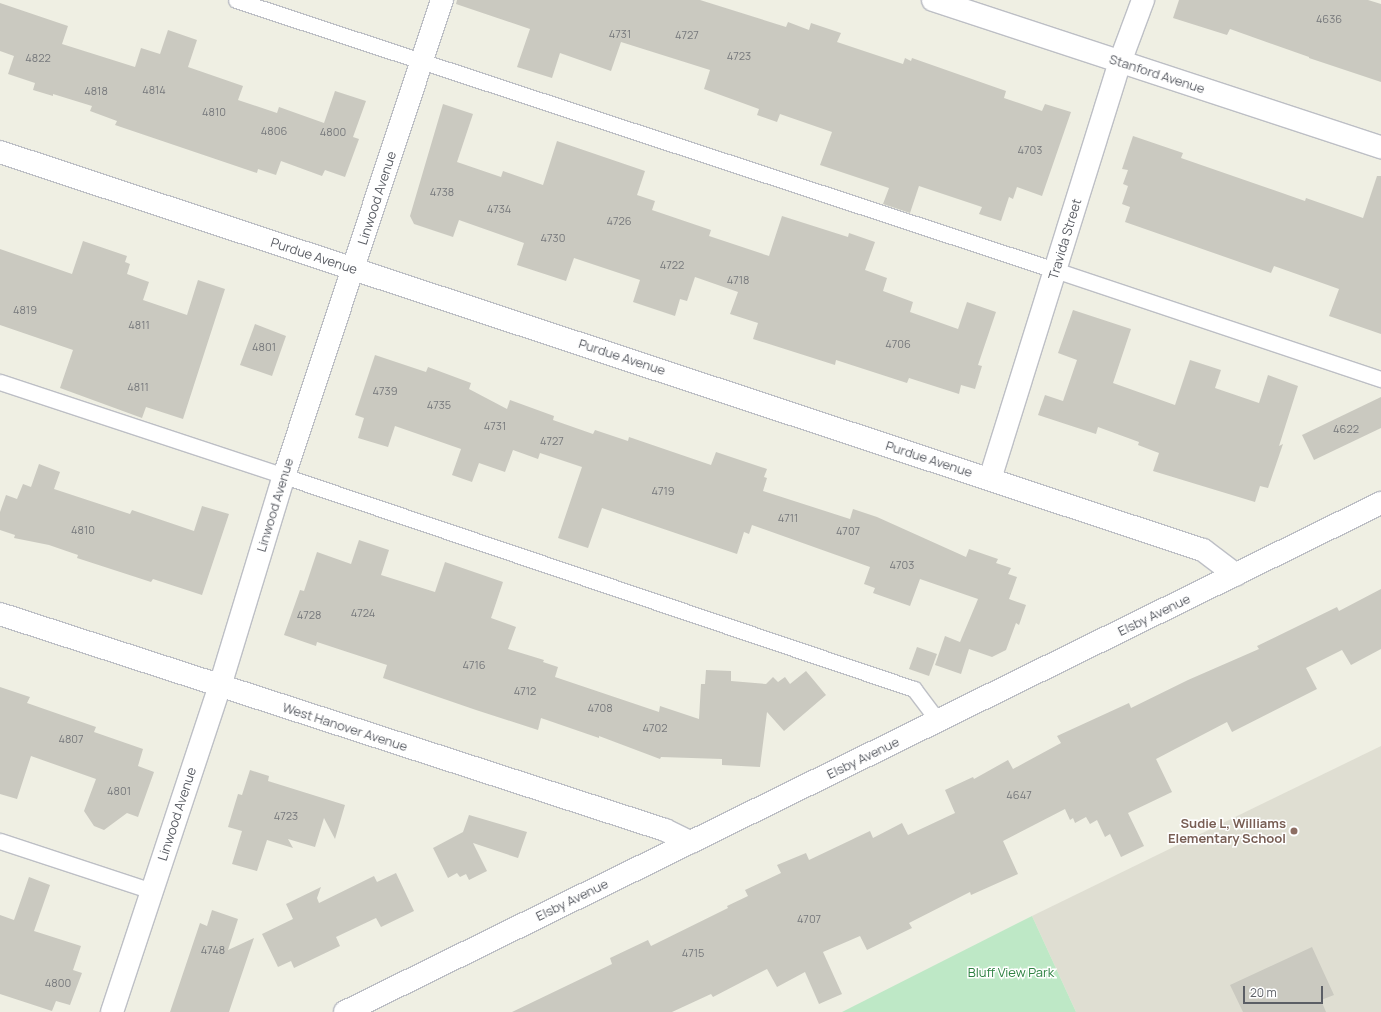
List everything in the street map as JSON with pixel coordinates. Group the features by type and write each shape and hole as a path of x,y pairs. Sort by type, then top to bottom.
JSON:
{"street":[{"name":"Linwood Avenue","path":"112,1012 220,686 284,476 354,269 442,0"},
{"name":"Stanford Avenue","path":"933,0 1381,147"},
{"name":"Travida Street","path":"990,479 1120,62 1142,0"},
{"name":"Purdue Avenue","path":"0,152 1203,550 1236,575"},
{"name":"Elsby Avenue","path":"346,1012 1381,503"},
{"name":"West Hanover Avenue","path":"0,614 665,830 690,842"}],"lane":[{"path":"236,0 1055,270 1381,380"},
{"path":"0,382 284,476 914,689 938,721"},
{"path":"0,841 152,891"}],"shaded area":[{"name":"Sudie L, Williams Elementary School","path":"1381,746 1381,1012 1076,1012 1032,916"}],"green space":[{"name":"Bluff View Park","path":"1032,916 1076,1012 842,1012"}],"building":[{"path":"457,0 700,0 786,27 788,22 809,30 811,23 841,33 837,42 903,64 905,58 911,61 912,58 1006,91 1004,98 1042,111 1045,104 1071,112 1042,196 1017,187 1013,199 1009,197 1001,221 979,214 982,207 919,186 910,213 883,204 889,188 820,165 832,132 780,114 777,122 757,115 759,109 704,89 710,70 621,42 611,71 560,53 552,78 517,67 530,29 456,4"},
{"path":"1179,0 1368,0 1381,4 1381,82 1230,29 1227,35 1173,18"},
{"path":"0,3 68,26 62,44 135,67 141,48 160,54 168,30 197,40 188,67 243,86 238,100 277,113 279,107 324,123 335,91 366,101 353,137 359,139 345,177 325,170 322,176 281,161 276,175 258,169 257,173 115,125 117,121 90,111 92,106 53,94 53,96 33,90 35,83 8,74 14,56 0,51"},
{"path":"443,104 473,114 457,162 501,177 503,171 543,185 557,141 645,171 637,195 655,201 652,210 711,230 709,236 769,256 782,216 848,237 849,233 875,242 865,270 887,278 883,291 913,302 910,312 958,329 967,302 996,312 978,365 982,366 975,389 961,385 959,394 909,378 907,383 836,360 835,365 753,339 758,323 730,314 738,292 695,277 687,301 680,299 675,316 633,302 640,280 574,258 566,281 517,265 524,243 459,220 453,237 414,224 410,216"},
{"path":"1133,136 1183,153 1181,158 1305,201 1306,198 1363,218 1377,176 1381,176 1381,334 1329,316 1339,289 1274,266 1271,273 1125,222 1130,207 1122,204 1128,186 1123,184 1128,170 1122,169"},
{"path":"83,241 127,256 125,262 130,264 127,274 149,282 143,300 187,315 198,280 225,289 183,419 146,407 142,418 60,388 73,350 0,325 0,249 72,274"},
{"path":"1073,310 1131,329 1113,383 1175,405 1190,360 1221,370 1215,388 1259,403 1268,375 1298,386 1279,446 1283,444 1268,488 1260,486 1255,502 1153,471 1159,453 1138,445 1139,442 1098,427 1096,434 1038,415 1045,395 1063,401 1077,360 1058,353"},
{"path":"255,324 286,336 272,376 240,365"},
{"path":"375,355 426,372 428,367 471,383 469,389 507,409 510,400 554,416 553,420 593,434 595,430 628,441 629,437 711,465 716,452 767,469 764,477 767,478 763,491 850,519 853,509 877,517 966,557 969,549 998,559 996,563 1011,568 1008,574 1017,577 1009,599 1026,605 1019,625 1016,623 1006,650 992,657 969,649 961,674 935,665 945,636 960,642 978,599 920,579 910,606 873,593 875,588 864,584 870,567 752,525 749,534 744,532 737,554 602,508 588,548 558,538 582,467 540,453 538,459 513,450 505,472 479,463 472,482 452,475 461,449 395,426 388,447 358,438 364,418 355,415"},
{"path":"1381,397 1381,428 1314,460 1302,435"},
{"path":"39,464 60,472 54,489 130,514 132,510 194,531 202,506 229,514 202,595 153,579 151,582 77,558 78,555 49,545 14,538 15,535 0,530 0,512 6,495 17,499 23,484 31,487"},
{"path":"359,540 389,550 381,575 435,592 445,562 503,582 491,618 516,627 508,649 544,660 543,662 558,667 555,677 659,712 660,706 699,719 701,684 705,684 706,670 731,671 731,681 766,684 773,677 778,682 785,677 790,684 806,671 826,695 784,731 767,712 760,767 722,765 722,759 661,757 660,759 599,736 599,738 541,718 538,730 476,710 383,678 387,665 317,642 316,646 284,635 300,590 304,591 317,552 351,564"},
{"path":"1381,589 1381,649 1351,665 1342,650 1306,668 1317,689 1232,732 1227,722 1156,759 1172,792 1128,813 1144,846 1121,857 1110,834 1105,837 1097,820 1090,824 1086,817 1075,823 1073,818 1070,820 1065,809 1003,841 1018,874 971,895 970,892 909,923 912,928 867,950 860,936 823,952 842,994 819,1004 805,972 777,987 767,969 713,997 711,994 672,1012 512,1012 612,964 610,958 648,940 651,946 728,908 727,906 748,896 745,890 781,873 777,865 806,853 809,860 870,831 873,838 902,823 908,835 955,813 945,790 973,777 974,779 1008,760 1013,769 1061,743 1057,736 1129,703 1131,708 1188,680 1259,649 1257,646 1337,607 1339,611"},
{"path":"917,647 937,654 929,676 909,669"},
{"path":"0,687 30,697 27,703 96,727 94,732 143,749 138,766 154,772 138,817 127,813 104,830 94,826 84,811 96,779 31,756 17,799 0,794"},
{"path":"250,770 269,776 268,781 345,805 335,839 324,818 315,847 288,839 293,848 267,840 257,871 232,864 242,831 228,827 238,794 242,795"},
{"path":"469,815 527,832 518,858 473,843 487,871 469,880 466,874 460,877 457,873 448,878 433,848 463,832"},
{"path":"396,873 414,911 381,927 376,918 336,937 340,946 294,968 291,961 278,967 262,934 293,919 286,904 321,887 317,898 319,903 374,876 377,882"},
{"path":"29,877 50,885 34,931 81,946 73,970 82,973 70,1005 56,1001 52,1011 0,994 0,915 14,920"},
{"path":"212,910 238,919 228,950 254,938 229,1012 170,1012 200,923 207,926"},
{"path":"1312,947 1334,995 1321,1000 1326,1012 1243,1012 1230,985"}],"place":[{"name":"Sudie L, Williams Elementary School","path":"1294,831"}]}
